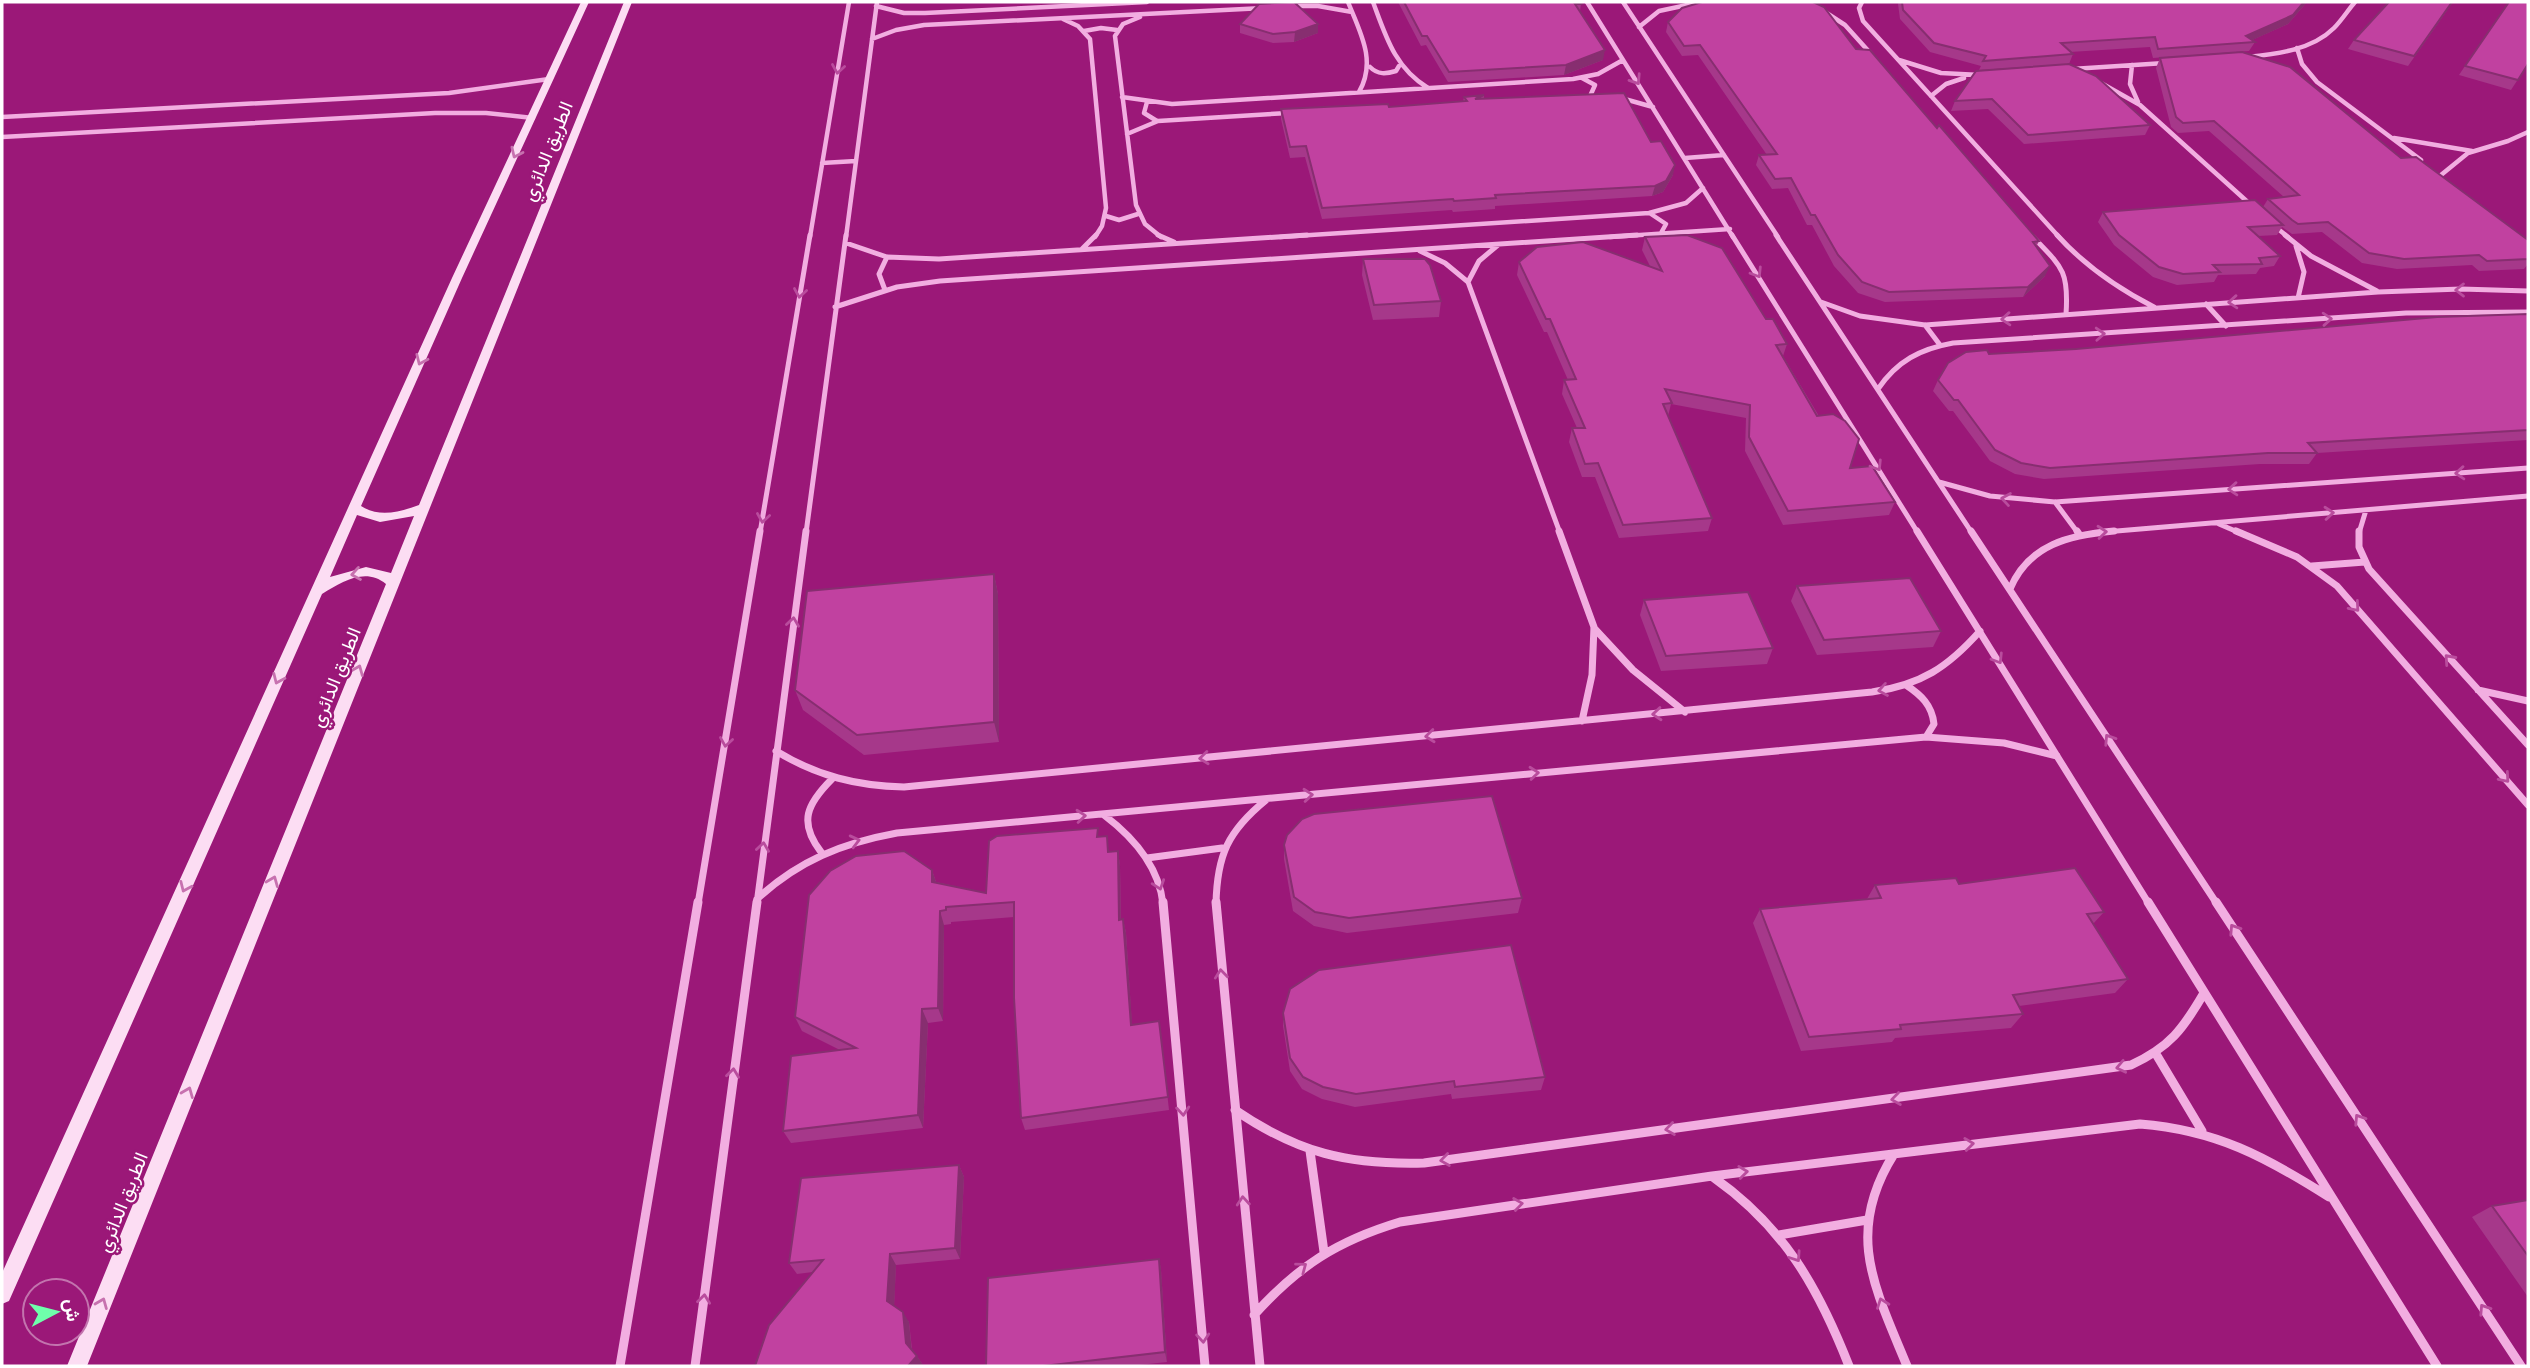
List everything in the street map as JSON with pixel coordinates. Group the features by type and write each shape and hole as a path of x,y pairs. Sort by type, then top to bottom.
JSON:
{"main road":[{"name":"الطريق الدائري","path":"2,1294 457,278 585,2"},
{"name":"الطريق الدائري","path":"77,1366 628,2"},
{"path":"355,508 362,513 383,518 423,508"},
{"path":"319,590 338,578 361,572 381,573 393,582"}],"street":[{"path":"620,1366 849,2"},
{"path":"695,1366 877,4 907,13 1147,2"},
{"path":"1348,2 1370,67 1368,78 1359,92"},
{"path":"1373,2 1399,66 1411,78 1429,88"},
{"path":"1587,2 2437,1366"},
{"path":"1623,2 2521,1366"},
{"path":"1639,27 1648,17 1668,4 1701,2"},
{"path":"1862,2 1859,8 1863,21 2075,255 2117,288 2154,308"},
{"path":"2254,63 2245,59 2297,48 2318,40 2332,30 2354,2"},
{"path":"1280,7 1307,4 1352,12"},
{"path":"872,38 907,27 1267,8"},
{"path":"1818,8 1845,25 1880,63"},
{"path":"907,13 899,22 907,27"},
{"path":"1149,14 1123,24 1117,30 1115,43 1138,214 1143,223 1160,238 1178,244"},
{"path":"1063,18 1084,31 1091,47 1106,216 1098,234 1080,250"},
{"path":"1084,31 1101,28 1117,30"},
{"path":"2297,48 2302,64 2317,82 2452,183"},
{"path":"1122,97 1172,104 1581,78 1608,70 1623,60"},
{"path":"1899,60 1928,70 1968,76 1982,75"},
{"path":"2081,75 2063,70 2170,62"},
{"path":"2132,65 2130,84 2140,105"},
{"path":"1370,67 1376,72 1387,73 1396,71 1399,66"},
{"path":"1931,96 1968,76"},
{"path":"1581,78 1595,85 1588,95 1600,95"},
{"path":"2307,78 2317,82"},
{"path":"2,117 449,93 550,79"},
{"path":"2098,82 2140,105 2257,211"},
{"path":"1614,97 1654,107"},
{"path":"1147,102 1144,113 1158,121"},
{"path":"1127,134 1158,121 1297,112"},
{"path":"2,137 435,113 486,113 533,118"},
{"path":"2441,175 2456,161 2473,151 2510,142 2528,132"},
{"path":"2390,138 2473,151"},
{"path":"1685,158 1724,155"},
{"path":"822,163 856,161"},
{"path":"846,243 887,257 921,260 1178,244 1649,213 1689,201 1703,188"},
{"path":"1649,213 1666,224 1660,234"},
{"path":"1106,216 1119,220 1138,214"},
{"path":"2267,219 2295,245 2329,267 2378,292"},
{"path":"835,307 885,290 940,281 1730,229"},
{"path":"2029,233 2057,264 2066,280 2066,314"},
{"path":"1468,282 1479,261 1499,244"},
{"path":"2295,245 2305,273 2304,286 2298,298"},
{"path":"1418,250 1445,263 1468,282 1594,627 1633,670 1685,712"},
{"path":"885,290 879,274 887,257"},
{"path":"1821,302 1882,321 1925,325 2378,292 2528,291"},
{"path":"2206,304 2226,326"},
{"path":"1878,389 1901,361 1940,345 2406,313 2528,313"},
{"path":"1925,325 1940,345"},
{"path":"1939,482 2002,498 2055,502 2528,468"},
{"path":"2010,589 2015,574 2026,560 2040,549 2079,534 2528,496"},
{"path":"2055,502 2079,534"},
{"path":"2366,510 2358,530 2358,542 2365,562 2381,584 2528,746"},
{"path":"2215,523 2274,545 2311,566 2337,586 2528,805"},
{"path":"2311,566 2365,562"},
{"path":"1582,721 1592,675 1594,627"},
{"path":"776,751 811,772 832,779 877,787 905,787 1685,712 1872,692 1906,685 1955,659 1980,631"},
{"path":"1906,685 1916,691 1931,708 1934,724 1926,737"},
{"path":"2478,690 2528,701"},
{"path":"756,900 775,881 821,852 846,843 897,833 1926,737 1990,741 2057,756"},
{"path":"821,852 811,842 807,816 816,796 832,779"},
{"path":"1260,1366 1216,922 1216,879 1222,848 1233,829 1267,799"},
{"path":"1103,814 1136,840 1147,858 1163,898 1205,1366"},
{"path":"1147,858 1222,848"},
{"path":"1235,1110 1286,1143 1310,1151 1353,1161 1424,1163 2131,1065 2156,1054 2178,1037 2204,993"},
{"path":"2156,1054 2202,1131"},
{"path":"1254,1315 1301,1266 1324,1252 1366,1231 1432,1216 1712,1176 2140,1124 2170,1125 2202,1131 2235,1142 2269,1158 2333,1199"},
{"path":"1310,1151 1324,1252"},
{"path":"1894,1153 1878,1173 1869,1201 1867,1220 1870,1266 1907,1366"},
{"path":"1712,1176 1739,1193 1779,1235 1817,1291 1849,1366"},
{"path":"1779,1235 1867,1220"}],"building":[{"path":"1294,2 1318,24 1295,32 1273,34 1240,24 1259,4"},
{"path":"1404,2 1579,2 1581,4 1575,4 1605,50 1566,65 1449,72 1427,36 1422,36"},
{"path":"1702,2 1813,2 1824,7 1856,49 1870,50 1937,128 1939,125 2039,241 2033,242 2050,266 2028,287 1889,292 1862,282 1838,255 1815,215 1811,215 1791,178 1775,179 1759,155 1777,154 1700,45 1684,46 1668,22 1682,8"},
{"path":"1902,2 2304,2 2293,15 2246,36 2255,42 2158,49 2155,37 2061,43 2073,54 1983,61 1986,56 1934,43 1903,10"},
{"path":"2389,2 2452,2 2414,56 2354,40"},
{"path":"2509,2 2528,2 2528,64 2518,80 2465,66"},
{"path":"2242,52 2290,67 2401,158 2416,157 2528,240 2528,259 2487,261 2479,255 2404,259 2369,253 2328,222 2298,224 2292,220 2268,199 2299,195 2214,121 2183,123 2176,117 2160,58"},
{"path":"2069,64 2096,76 2150,125 2028,135 1992,99 1955,101 1976,71"},
{"path":"1624,93 1651,142 1661,141 1675,165 1666,181 1655,186 1322,208 1306,146 1290,147 1281,109 1388,104 1389,107 1467,101 1464,97 1484,95 1475,99"},
{"path":"2255,200 2283,225 2248,227 2280,256 2259,258 2262,264 2213,265 2220,272 2183,274 2159,267 2119,235 2103,212"},
{"path":"1687,235 1722,248 1766,319 1773,319 1787,344 1776,345 1817,416 1833,414 1845,421 1859,439 1850,468 1872,466 1895,502 1788,511 1749,437 1750,405 1665,389 1672,403 1663,404 1712,518 1623,525 1598,463 1585,464 1572,428 1585,428 1564,380 1576,379 1550,319 1546,319 1519,262 1537,247 1583,242 1662,271 1645,237"},
{"path":"1363,259 1425,259 1430,265 1441,301 1374,305"},
{"path":"2528,314 2528,430 2308,443 2317,453 2268,453 2050,468 2021,463 1995,450 1958,400 1954,400 1938,380 1948,363 1966,352 1987,350 1989,354 2076,349 2437,317"},
{"path":"994,574 994,722 857,735 795,690 807,591"},
{"path":"1910,578 1941,631 1824,640 1797,586"},
{"path":"1748,592 1773,648 1666,656 1644,600"},
{"path":"1492,796 1522,898 1349,918 1315,912 1294,897 1284,845 1287,835 1302,819 1314,814"},
{"path":"1098,828 1097,837 1107,836 1108,852 1118,851 1119,920 1123,919 1131,1025 1159,1021 1168,1097 1021,1118 1014,998 1014,902 946,907 946,910 940,911 938,1008 922,1009 918,1115 783,1131 791,1056 856,1048 795,1017 809,895 830,871 856,856 904,851 932,870 932,882 986,893 989,841 997,836"},
{"path":"2075,868 2104,912 2087,914 2128,979 2013,995 2023,1014 1900,1025 1901,1029 1809,1037 1760,909 1881,898 1875,885 1956,878 1959,884"},
{"path":"1511,945 1545,1077 1455,1087 1454,1081 1356,1094 1323,1087 1303,1077 1290,1058 1283,1013 1290,989 1319,970"},
{"path":"959,1165 955,1248 890,1254 887,1301 903,1312 906,1343 917,1356 908,1366 755,1366 769,1325 823,1260 789,1263 801,1178"},
{"path":"2528,1200 2528,1256 2492,1206"},
{"path":"1159,1259 1165,1352 1043,1366 986,1366 988,1278"}]}
